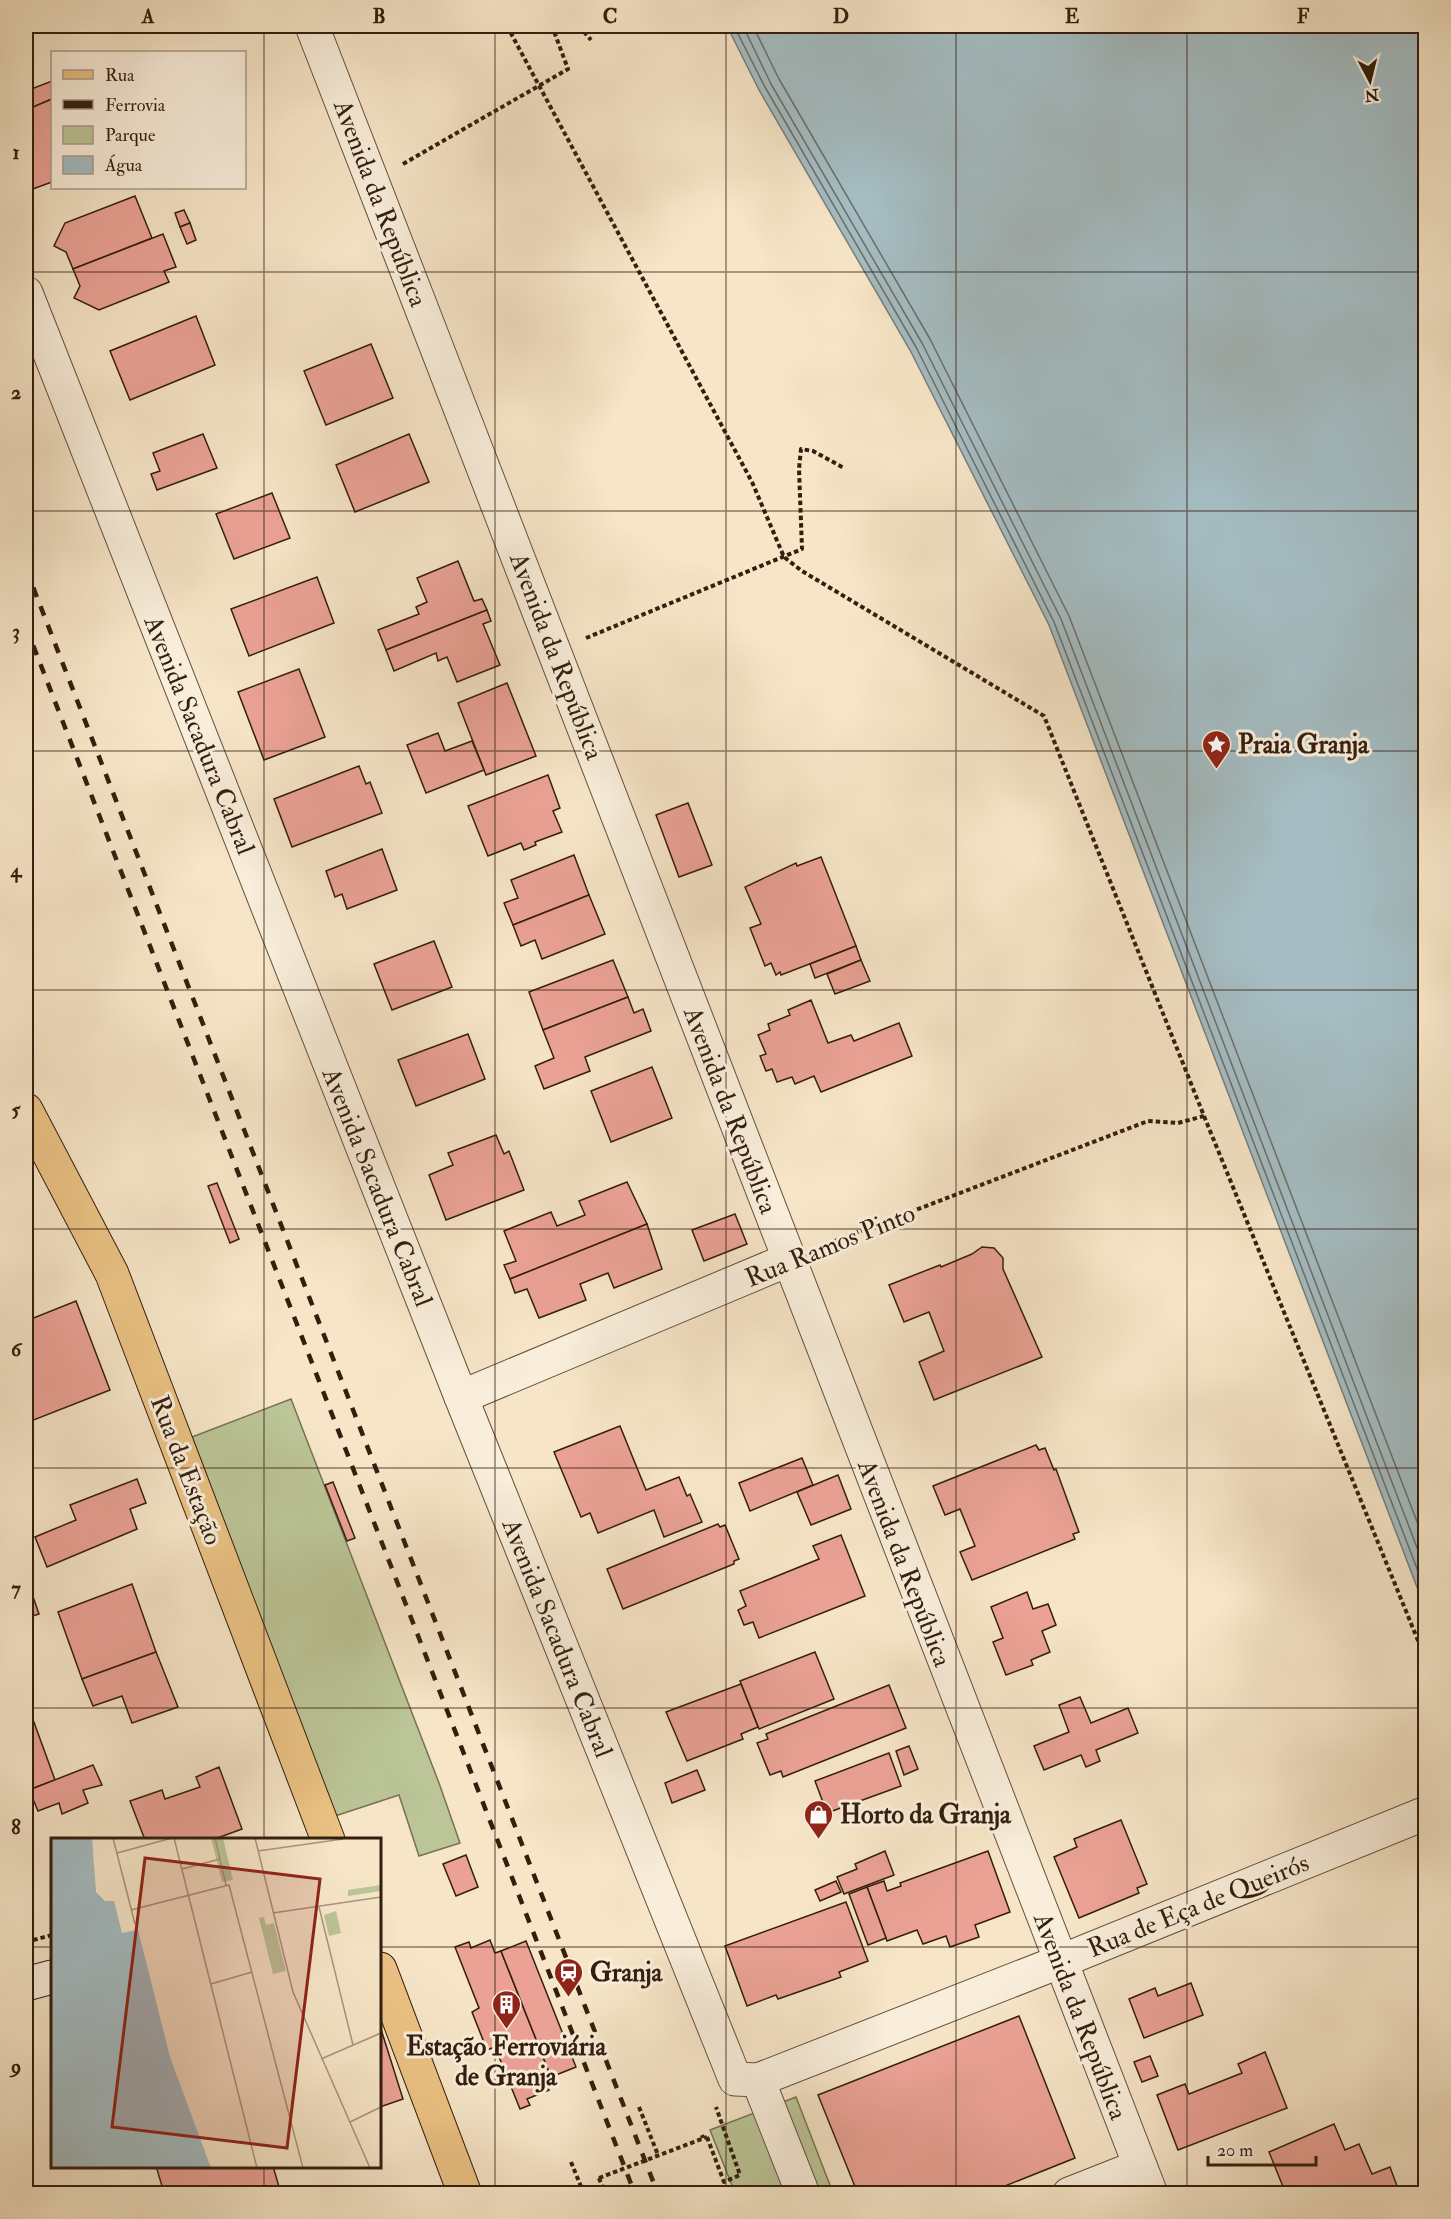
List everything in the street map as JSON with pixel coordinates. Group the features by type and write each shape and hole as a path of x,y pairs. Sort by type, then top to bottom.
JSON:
{"main road":[{"name":"Rua da Estação","path":"26,1110 112,1274 328,1838"},
{"path":"381,1972 465,2193"}],"street":[{"name":"Avenida da República","path":"312,26 540,610 1059,1962 1146,2180"},
{"name":"Avenida Sacadura Cabral","path":"26,293 461,1397 747,2080 803,2193"},
{"name":"Rua Ramos Pinto","path":"461,1397 788,1260"},
{"name":"Rua de Eça de Queirós","path":"747,2080 1059,1962 1425,1813"},
{"path":"26,1984 51,1977"},
{"path":"1069,2193 1146,2180"}],"path":[{"path":"507,26 752,482 784,557 802,571 1044,716 1419,1643"},
{"path":"373,182 568,69 552,26"},
{"path":"579,26 591,40"},
{"path":"579,641 802,549 799,470 801,449 813,451 844,468"},
{"name":"Rua Ramos Pinto","path":"788,1260 1148,1121 1178,1124 1204,1116"},
{"path":"26,1942 51,1935"},
{"path":"639,2107 660,2156"},
{"path":"605,2193 599,2178 601,2176 660,2156 702,2136 706,2137 724,2182 740,2175 715,2109"},
{"path":"571,2162 584,2193"}],"green space":[{"path":"291,1399 460,1843 419,1856 399,1795 335,1816 192,1437"},
{"path":"796,2097 833,2193 735,2193 710,2130"}],"water":[{"path":"727,26 1425,26 1425,1608 1049,625 910,350 759,90"}],"building":[{"path":"51,81 51,99 26,110 26,91"},
{"path":"51,99 51,182 30,190 26,179 26,110"},
{"path":"135,196 152,238 73,269 66,252 54,246 65,223"},
{"path":"184,210 190,223 180,227 175,213"},
{"path":"190,223 196,240 187,244 180,227"},
{"path":"163,234 176,267 164,271 169,282 99,310 74,298 80,286 73,269"},
{"path":"196,316 215,365 130,400 110,351"},
{"path":"371,344 393,398 326,425 304,371"},
{"path":"203,434 217,468 157,490 151,474 160,471 153,453"},
{"path":"409,434 429,482 355,512 336,465"},
{"path":"272,493 290,538 234,559 216,514"},
{"path":"458,561 474,601 482,599 487,610 386,650 378,630 419,614 416,607 427,602 417,578"},
{"path":"317,577 334,623 249,656 231,609"},
{"path":"487,610 491,621 483,624 500,665 457,682 447,657 438,661 436,653 394,671 386,650"},
{"path":"299,669 325,737 264,760 238,692"},
{"path":"507,683 536,756 486,775 458,703"},
{"path":"438,733 445,751 472,741 484,770 426,793 407,745"},
{"path":"359,766 366,784 370,782 382,813 292,847 274,799"},
{"path":"548,775 560,808 553,811 562,832 535,842 536,845 524,850 521,843 488,856 468,806"},
{"path":"688,803 712,865 679,877 656,815"},
{"path":"382,849 397,890 347,909 342,894 335,897 326,871"},
{"path":"574,855 589,895 513,925 504,903 518,898 511,880"},
{"path":"821,857 856,946 776,975 771,963 765,966 750,928 761,924 745,887 796,863 797,866"},
{"path":"589,895 605,934 542,959 535,940 521,946 513,925"},
{"path":"434,941 452,987 392,1010 374,964"},
{"path":"856,946 861,960 815,978 810,964"},
{"path":"613,960 628,997 543,1030 529,992"},
{"path":"861,960 870,981 835,994 827,974"},
{"path":"628,997 634,1013 643,1009 651,1031 585,1057 590,1071 544,1089 535,1066 554,1058 543,1030"},
{"path":"811,1000 828,1043 851,1035 854,1041 899,1023 912,1056 821,1092 814,1076 795,1084 792,1077 777,1082 772,1069 766,1071 760,1056 766,1054 758,1035 770,1030 768,1024 790,1015 788,1010"},
{"path":"468,1034 485,1079 416,1106 398,1060"},
{"path":"652,1067 672,1118 611,1142 591,1091"},
{"path":"496,1135 504,1154 509,1151 524,1190 446,1220 429,1175 453,1165 448,1153"},
{"path":"627,1182 647,1224 510,1279 504,1265 516,1261 504,1231 551,1212 557,1226 585,1215 579,1201"},
{"path":"217,1183 239,1239 230,1243 208,1186"},
{"path":"735,1214 747,1244 704,1261 692,1230"},
{"path":"647,1224 662,1269 614,1288 608,1273 580,1284 586,1300 539,1318 527,1289 515,1293 510,1279"},
{"path":"982,1247 994,1248 1003,1258 1003,1269 1042,1357 934,1400 919,1362 944,1351 929,1312 904,1322 889,1285 940,1265 941,1267 972,1254"},
{"path":"76,1301 110,1390 26,1423 26,1321"},
{"path":"620,1426 646,1490 679,1477 687,1496 690,1494 702,1522 664,1537 654,1510 598,1533 590,1513 581,1517 554,1452"},
{"path":"1036,1445 1039,1450 1045,1448 1054,1470 1056,1469 1079,1532 1073,1534 1075,1539 972,1580 960,1552 975,1546 960,1509 945,1515 933,1486"},
{"path":"802,1458 813,1485 750,1511 739,1483"},
{"path":"838,1475 851,1509 811,1525 797,1492"},
{"path":"137,1479 146,1503 130,1509 137,1529 47,1567 35,1537 76,1520 70,1505"},
{"path":"333,1482 355,1538 347,1541 325,1485"},
{"path":"718,1524 720,1527 725,1525 739,1559 734,1561 734,1564 623,1609 607,1569"},
{"path":"841,1535 865,1596 759,1638 753,1622 744,1625 738,1610 746,1606 740,1591 819,1559 813,1546"},
{"path":"132,1584 156,1652 82,1679 58,1612"},
{"path":"31,1591 39,1614 26,1618 26,1592"},
{"path":"1027,1592 1033,1609 1048,1604 1056,1625 1042,1631 1050,1652 1031,1660 1033,1665 1006,1675 993,1642 1003,1638 991,1607"},
{"path":"156,1652 178,1707 132,1723 122,1696 93,1706 82,1679"},
{"path":"815,1652 834,1699 759,1729 740,1681"},
{"path":"741,1684 758,1727 741,1734 743,1739 687,1761 666,1712"},
{"path":"889,1685 906,1728 783,1777 781,1771 770,1775 757,1743 768,1739 766,1734"},
{"path":"1080,1697 1091,1723 1128,1708 1138,1733 1096,1750 1100,1761 1086,1767 1081,1755 1044,1770 1034,1746 1069,1732 1059,1705"},
{"path":"31,1714 55,1780 26,1791 26,1716"},
{"path":"909,1746 918,1769 904,1775 896,1751"},
{"path":"889,1753 901,1786 827,1813 815,1781"},
{"path":"93,1765 102,1785 83,1790 88,1803 62,1814 59,1803 38,1811 29,1790"},
{"path":"219,1767 242,1829 217,1838 144,1838 130,1801 162,1790 165,1799 200,1787 196,1777"},
{"path":"697,1770 705,1790 672,1803 665,1783"},
{"path":"1121,1820 1147,1884 1137,1888 1139,1893 1079,1918 1054,1857 1077,1847 1074,1839"},
{"path":"885,1851 894,1875 844,1894 837,1877 857,1869 855,1864"},
{"path":"988,1851 1010,1912 975,1925 979,1937 950,1947 946,1936 923,1944 917,1930 887,1941 867,1887 884,1881 887,1891 901,1886 900,1883"},
{"path":"466,1855 478,1887 456,1896 443,1864"},
{"path":"836,1881 841,1892 820,1901 815,1890"},
{"path":"867,1887 886,1938 868,1945 849,1894"},
{"path":"846,1902 868,1961 839,1972 841,1977 778,1999 776,1995 747,2006 725,1946"},
{"name":"Estação Ferroviária de Granja","path":"490,1940 495,1953 501,1951 551,2077 545,2080 549,2090 527,2099 530,2105 520,2109 495,2047 487,2050 472,2012 479,2008 455,1947 469,1942 471,1948"},
{"path":"526,1941 576,2067 551,2077 501,1951"},
{"path":"1191,1983 1203,2015 1144,2038 1129,1999 1155,1988 1158,1996"},
{"path":"1019,2016 1075,2158 985,2194 858,2194 818,2095"},
{"path":"381,2029 403,2099 381,2107"},
{"path":"1265,2052 1287,2108 1178,2150 1157,2095 1185,2084 1189,2094 1242,2073 1238,2064"},
{"path":"1150,2056 1158,2076 1142,2082 1134,2062"},
{"path":"1334,2124 1345,2150 1359,2144 1372,2174 1390,2167 1400,2194 1286,2194 1269,2152"},
{"path":"157,2168 274,2168 281,2194 139,2194 162,2186"}],"railway":[{"path":"26,569 658,2194"},
{"path":"26,627 635,2194"}],"place":[{"name":"Praia Granja","path":"1217,770"},
{"name":"Horto da Granja","path":"819,1840"},
{"name":"Granja","path":"569,1998"},
{"name":"Estação Ferroviária de Granja","path":"506,2030"}]}
